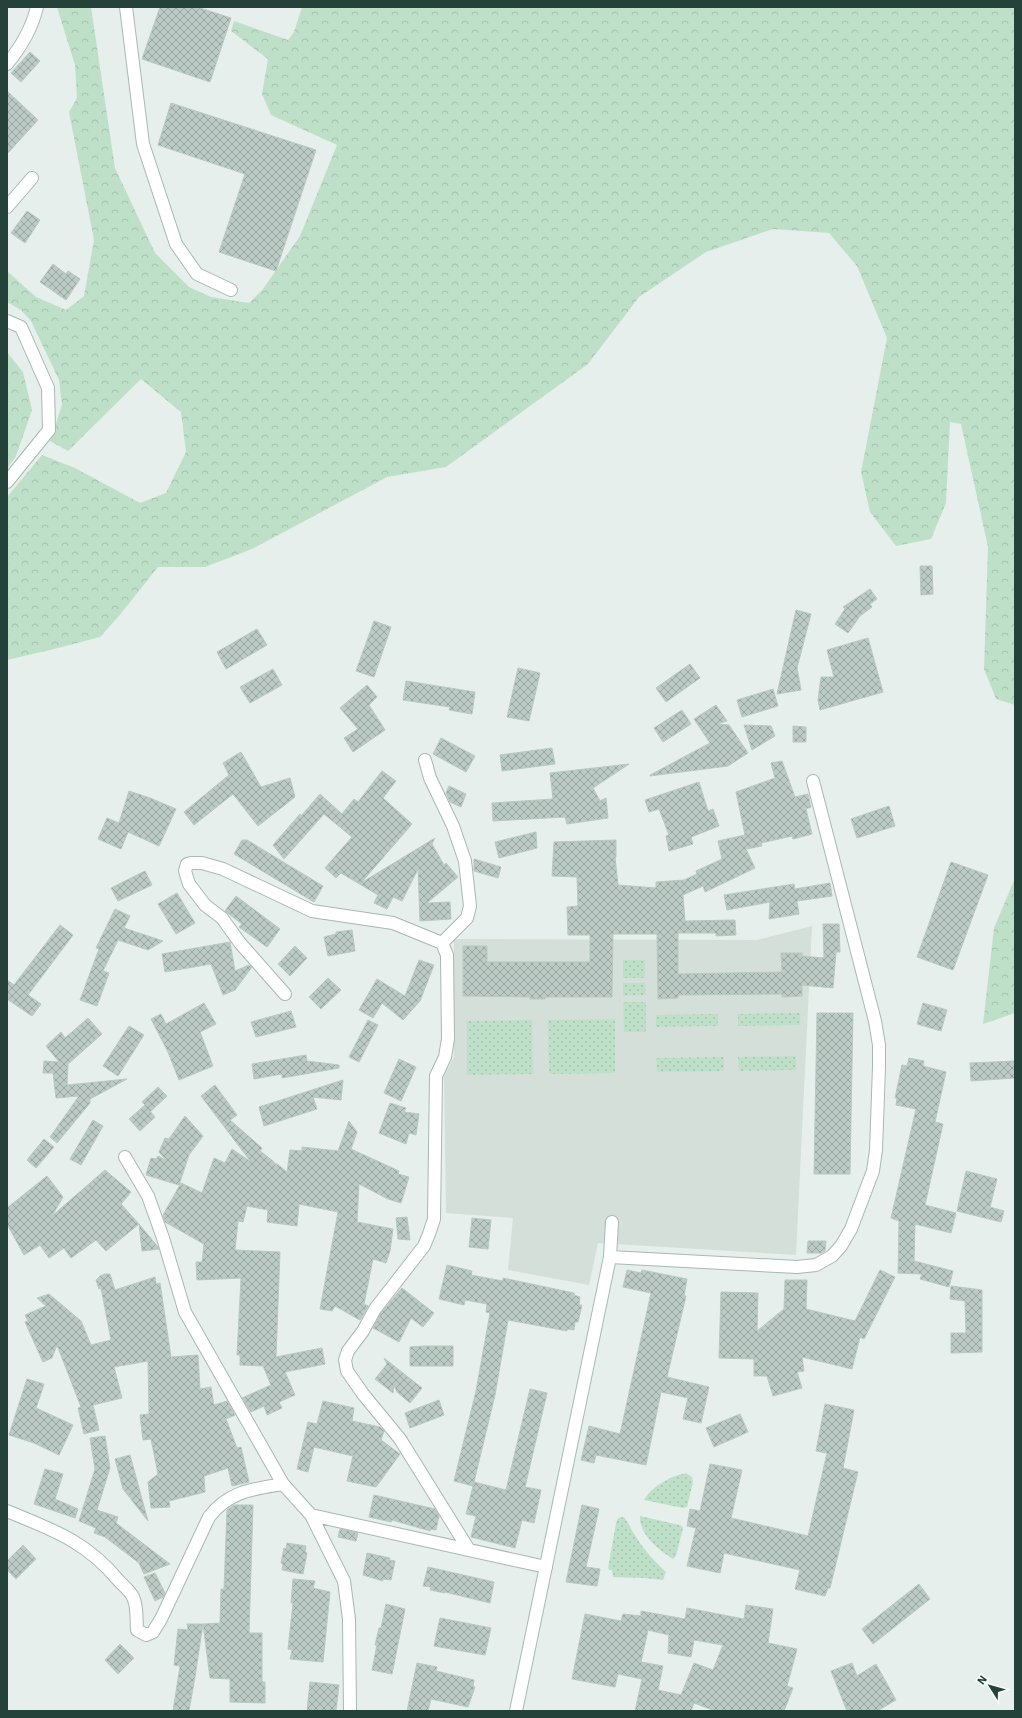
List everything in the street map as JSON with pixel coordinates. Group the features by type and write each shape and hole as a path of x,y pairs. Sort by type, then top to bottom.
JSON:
{"street":[{"path":"7,64 22,43 37,7"},
{"path":"126,7 143,144 176,244 197,274 231,290"},
{"path":"7,206 32,178"},
{"path":"7,321 21,327 48,388 49,430 7,482"},
{"path":"425,760 430,778 453,826 464,861 470,906 467,918 442,943"},
{"path":"610,1257 797,1267 816,1264 832,1256 851,1229 873,1171 876,1150 879,1045 875,1021 814,781"},
{"path":"285,994 240,943 222,918 205,905 190,884 185,871 187,864 202,863 223,869 312,911 392,923 442,943 447,955 448,1039 445,1057 436,1076 434,1219 430,1234 424,1246 375,1309 363,1331 348,1351 346,1360 347,1371 363,1394 400,1439 469,1550"},
{"path":"126,1157 148,1196 163,1238 185,1312 283,1484 311,1515 344,1581 350,1619 350,1711"},
{"path":"516,1711 610,1257 612,1222"},
{"path":"7,1511 75,1541 92,1553 115,1575 133,1597 136,1609 137,1630 146,1635 153,1632 161,1619 209,1517 218,1506 232,1496 252,1490 283,1484"},
{"path":"311,1515 546,1566"}],"shaded area":[{"path":"812,926 796,1255 598,1243 589,1285 508,1270 513,1218 446,1213 444,1076 454,1057 454,939 757,940"}],"green space":[{"path":"57,7 91,7 115,168 155,253 189,287 211,297 249,303 263,289 300,236 337,145 271,115 262,94 268,59 231,31 234,21 288,40 294,32 302,7 1015,7 1015,705 996,699 984,669 988,547 961,424 950,422 946,503 931,539 896,546 870,512 861,472 887,338 857,266 829,233 773,229 706,252 639,297 588,364 446,467 387,477 252,549 205,567 158,567 119,616 100,637 7,660 7,497 42,455 75,468 140,503 166,493 186,452 181,412 141,379 68,451 50,441 62,405 59,380 31,321 21,310 7,302 7,271 36,297 66,310 84,296 94,240 69,112 77,98 75,65"},
{"path":"7,352 23,372 32,410 16,456 7,469"},
{"path":"1015,878 1015,1013 983,1024 994,928"},
{"path":"623,960 645,960 645,978 623,978"},
{"path":"623,983 645,983 646,995 623,996"},
{"path":"623,1002 646,1002 646,1032 624,1032"},
{"path":"800,1013 800,1025 738,1026 738,1014"},
{"path":"718,1014 718,1026 656,1027 656,1015"},
{"path":"615,1019 615,1073 549,1074 548,1020"},
{"path":"532,1020 533,1074 467,1075 467,1021"},
{"path":"796,1056 796,1070 739,1071 738,1057"},
{"path":"724,1057 724,1071 657,1072 656,1058"},
{"path":"686,1473 692,1477 693,1482 687,1507 683,1508 644,1500 652,1490 662,1482"},
{"path":"640,1516 680,1525 683,1528 676,1556 673,1559 646,1536"},
{"path":"623,1517 643,1547 666,1572 663,1580 613,1577 612,1570 608,1569 616,1523 618,1518"}],"building":[{"path":"160,7 197,7 231,18 210,82 142,59"},
{"path":"30,52 40,61 21,82 11,73"},
{"path":"7,91 38,120 7,154"},
{"path":"171,103 316,150 276,271 219,252 245,174 158,145"},
{"path":"27,211 40,220 25,243 11,233"},
{"path":"53,264 66,274 68,271 80,279 66,300 40,282"},
{"path":"920,566 932,566 933,594 921,595"},
{"path":"870,589 877,599 870,604 872,607 860,616 848,633 835,624 845,609 843,607"},
{"path":"796,610 811,614 797,668 801,690 777,694"},
{"path":"374,621 391,627 374,677 356,671"},
{"path":"257,629 267,645 226,669 217,652"},
{"path":"868,638 883,692 820,710 818,700 821,677 834,677 827,650"},
{"path":"690,664 700,678 666,702 656,688"},
{"path":"518,668 540,673 529,721 507,717"},
{"path":"273,669 282,685 250,703 240,687"},
{"path":"406,681 475,692 472,714 449,710 450,707 403,700"},
{"path":"367,685 377,697 369,705 385,730 353,752 344,738 358,729 340,708"},
{"path":"773,689 778,706 742,717 737,700"},
{"path":"716,705 727,721 717,724 729,725 748,753 728,766 650,776 710,743 694,719"},
{"path":"682,710 691,724 663,742 654,728"},
{"path":"744,725 771,726 775,736 752,750"},
{"path":"793,726 806,727 806,742 793,742"},
{"path":"441,738 475,756 466,772 433,754"},
{"path":"552,748 555,764 502,771 500,755"},
{"path":"241,752 261,787 290,778 295,797 258,826 233,794 194,825 184,812 229,775 223,763"},
{"path":"782,761 795,797 808,794 811,807 806,809 812,834 793,839 792,836 761,843 762,846 746,849 755,868 705,892 703,886 683,895 685,921 735,920 736,935 716,936 716,933 678,933 678,974 782,972 781,953 802,953 802,956 824,958 823,924 839,924 840,952 836,952 833,988 802,985 802,996 782,997 782,994 678,995 678,998 658,999 657,934 613,934 612,997 546,997 545,999 530,999 530,997 463,996 463,946 487,946 487,962 590,962 590,935 568,935 567,907 578,906 577,877 552,876 554,842 616,840 615,857 618,885 656,888 656,882 684,880 697,874 696,871 722,859 718,841 745,835 736,792 775,778 771,763"},
{"path":"629,764 593,788 600,801 606,798 608,818 567,824 565,817 493,821 492,803 553,799 550,773"},
{"path":"382,771 396,781 383,798 412,824 361,883 435,838 432,844 444,865 446,863 458,877 427,903 450,902 451,919 420,921 418,869 402,901 393,897 387,909 374,903 378,895 341,873 336,878 325,868 352,837 324,814 284,859 273,845 320,794 342,814 354,799 358,802"},
{"path":"699,782 708,811 713,809 719,826 691,837 693,844 669,851 666,836 669,835 659,809 649,812 645,800"},
{"path":"449,786 466,794 461,807 450,802 446,793"},
{"path":"129,791 176,809 159,846 128,832 121,849 98,839 107,818 119,823"},
{"path":"889,806 895,826 857,838 851,819"},
{"path":"536,832 537,848 499,858 495,842"},
{"path":"242,840 247,840 323,886 314,902 234,854"},
{"path":"474,859 501,867 498,878 474,871"},
{"path":"951,862 988,875 953,970 917,957"},
{"path":"145,871 152,885 118,901 111,888"},
{"path":"830,883 832,896 797,901 799,914 769,919 770,902 727,910 724,895 794,884 795,889"},
{"path":"177,893 195,923 176,934 158,904"},
{"path":"236,896 280,929 267,947 239,927 242,924 225,911"},
{"path":"115,909 130,916 124,928 163,941 148,950 118,940 103,971 109,973 97,1006 80,1000 99,949 96,948"},
{"path":"60,925 73,935 28,995 41,1004 32,1016 7,999 7,980 14,985"},
{"path":"352,930 355,951 328,956 324,937 336,934 336,932"},
{"path":"230,942 235,971 249,965 252,967 235,990 223,995 211,964 165,972 162,954"},
{"path":"295,946 307,958 290,976 278,964"},
{"path":"419,960 434,965 420,1001 403,1020 382,1003 373,1018 359,1010 377,979 405,996"},
{"path":"328,978 341,990 321,1009 309,997"},
{"path":"204,1003 216,1024 200,1032 213,1066 179,1080 168,1052 151,1019 161,1014 166,1024"},
{"path":"923,1003 947,1010 941,1031 917,1024"},
{"path":"291,1011 296,1027 256,1037 251,1022"},
{"path":"817,1013 853,1013 850,1174 814,1174"},
{"path":"88,1018 102,1034 68,1064 67,1085 127,1079 90,1099 90,1103 57,1143 50,1137 79,1096 56,1098 53,1073 43,1073 44,1061 59,1062 46,1046 61,1032 65,1038"},
{"path":"368,1020 378,1025 359,1062 349,1057"},
{"path":"129,1026 144,1035 118,1076 103,1066"},
{"path":"306,1055 307,1061 339,1065 339,1068 282,1078 282,1074 254,1079 252,1064"},
{"path":"909,1058 924,1061 923,1066 946,1072 935,1122 943,1124 925,1205 956,1213 951,1233 915,1224 914,1261 953,1271 949,1287 920,1279 922,1274 898,1273 899,1221 891,1218 916,1109 896,1105 897,1098 895,1098 902,1065 907,1066"},
{"path":"399,1059 416,1067 401,1101 384,1093"},
{"path":"1015,1061 1015,1078 971,1081 970,1063"},
{"path":"343,1080 341,1100 313,1097 317,1109 264,1126 259,1107"},
{"path":"215,1085 237,1115 230,1120 262,1148 260,1151 277,1166 276,1163 287,1172 290,1150 302,1151 302,1147 338,1151 349,1121 357,1132 351,1149 399,1171 398,1174 409,1177 401,1203 388,1199 359,1184 357,1222 393,1229 390,1251 386,1263 373,1259 364,1304 368,1306 360,1320 335,1306 332,1311 320,1309 338,1212 299,1204 297,1226 267,1222 268,1210 247,1206 243,1222 238,1221 235,1250 280,1252 276,1357 322,1348 325,1364 285,1372 295,1395 279,1402 282,1408 267,1415 264,1406 251,1412 242,1398 271,1385 263,1366 240,1365 240,1355 237,1355 241,1278 197,1280 196,1262 202,1262 204,1244 165,1222 163,1215 181,1183 202,1193 214,1158 225,1163 232,1149 251,1162 201,1096"},
{"path":"158,1087 167,1096 150,1112 155,1117 140,1131 129,1119 145,1105 142,1102"},
{"path":"390,1103 406,1108 404,1112 419,1114 416,1135 409,1133 406,1144 379,1133"},
{"path":"185,1116 203,1136 189,1155 179,1185 146,1175 151,1158 156,1159 158,1156 167,1161 159,1152 165,1138 169,1139"},
{"path":"93,1120 103,1126 81,1165 70,1159"},
{"path":"44,1139 54,1147 36,1168 27,1160"},
{"path":"105,1170 131,1192 121,1204 139,1224 106,1251 96,1240 71,1258 64,1248 49,1258 40,1245 24,1255 7,1224 7,1208 47,1176 63,1197 52,1216"},
{"path":"966,1171 997,1179 990,1207 1004,1211 1001,1222 957,1211"},
{"path":"407,1217 410,1240 398,1239 396,1218"},
{"path":"472,1218 491,1220 488,1249 469,1247"},
{"path":"139,1224 158,1247 159,1249 142,1251"},
{"path":"808,1241 826,1241 825,1251 821,1253 807,1253"},
{"path":"447,1265 472,1271 471,1275 503,1281 503,1278 574,1293 574,1295 580,1297 579,1305 582,1305 578,1322 575,1322 574,1330 567,1329 567,1331 508,1320 495,1395 473,1486 454,1481 476,1391 490,1313 486,1312 487,1304 465,1300 464,1305 439,1299"},
{"path":"627,1270 641,1273 642,1270 687,1279 684,1296 686,1296 667,1377 709,1387 701,1423 683,1419 688,1398 661,1392 646,1465 596,1455 594,1463 581,1460 589,1426 620,1434 651,1293 623,1287"},
{"path":"880,1270 895,1277 864,1339 860,1337 852,1369 802,1357 804,1371 797,1372 802,1388 773,1396 767,1376 754,1376 754,1359 719,1358 721,1292 758,1293 757,1331 784,1309 785,1280 807,1280 806,1309 855,1321"},
{"path":"105,1274 110,1274 115,1290 155,1277 156,1284 160,1283 171,1357 198,1355 200,1389 211,1387 214,1405 227,1401 235,1415 226,1419 237,1448 241,1447 249,1482 232,1486 228,1468 204,1476 205,1492 169,1501 170,1507 151,1508 148,1482 158,1474 151,1439 143,1440 140,1415 149,1414 148,1361 114,1367 122,1398 93,1405 99,1430 84,1434 78,1408 81,1407 57,1345 52,1358 43,1362 25,1322 28,1321 25,1315 46,1306 37,1298 49,1294 81,1321 91,1345 111,1340 101,1288 99,1289 96,1280"},
{"path":"951,1286 982,1290 982,1352 951,1353 951,1333 966,1333 965,1301 950,1299"},
{"path":"402,1288 434,1313 423,1327 411,1318 399,1342 373,1328 381,1313"},
{"path":"453,1346 453,1366 410,1366 410,1347"},
{"path":"384,1358 422,1388 410,1403 397,1392 394,1385 393,1393 375,1379 387,1364"},
{"path":"27,1379 44,1384 36,1408 73,1425 59,1455 34,1443 9,1435"},
{"path":"530,1389 547,1393 525,1487 541,1490 534,1523 522,1520 515,1548 471,1537 476,1516 466,1514 474,1482 506,1490"},
{"path":"439,1400 444,1415 410,1428 405,1413"},
{"path":"323,1401 354,1408 352,1421 380,1427 384,1431 381,1440 400,1454 376,1487 347,1481 353,1456 314,1447 308,1472 297,1469 308,1422 317,1424"},
{"path":"825,1404 854,1410 843,1468 858,1472 830,1588 828,1588 825,1596 795,1589 800,1570 724,1553 720,1573 687,1566 696,1528 687,1526 690,1509 700,1511 710,1464 742,1470 731,1518 808,1536 827,1453 816,1451"},
{"path":"740,1414 748,1432 714,1447 706,1428"},
{"path":"105,1436 110,1468 97,1510 118,1517 116,1523 170,1564 144,1574 139,1563 105,1537 94,1533 96,1528 79,1521 95,1469 90,1438"},
{"path":"130,1455 148,1521 123,1489 115,1459"},
{"path":"45,1469 63,1474 55,1499 78,1509 75,1518 34,1504"},
{"path":"374,1495 435,1509 439,1516 436,1530 431,1529 430,1531 392,1520 391,1522 369,1517"},
{"path":"234,1505 253,1505 249,1633 262,1633 262,1682 265,1682 265,1703 230,1702 230,1679 210,1678 203,1624 220,1623 221,1589 224,1589 227,1510"},
{"path":"582,1505 599,1509 586,1567 600,1569 597,1586 566,1582"},
{"path":"340,1529 358,1533 356,1541 338,1537"},
{"path":"287,1543 306,1546 305,1552 307,1553 303,1574 282,1570 283,1564 281,1563 284,1548 286,1549"},
{"path":"23,1545 36,1559 16,1579 7,1570 7,1561"},
{"path":"367,1553 390,1558 389,1560 395,1561 391,1580 383,1579 383,1581 363,1575"},
{"path":"428,1567 494,1582 490,1603 445,1592 430,1590 431,1587 423,1586"},
{"path":"155,1573 165,1593 163,1597 155,1601 144,1577"},
{"path":"293,1579 315,1581 313,1588 330,1592 323,1662 290,1659 292,1650 288,1649 293,1603 291,1603"},
{"path":"919,1584 930,1599 873,1644 862,1629"},
{"path":"386,1604 405,1609 392,1674 372,1670 377,1645 375,1645 379,1628 381,1628"},
{"path":"746,1605 773,1609 768,1643 797,1649 787,1686 793,1688 784,1711 715,1711 694,1703 691,1711 635,1711 642,1679 618,1674 615,1687 572,1679 585,1614 621,1621 623,1614 641,1616 641,1611 685,1619 687,1608 744,1619","holes":["648,1630 669,1635 668,1653 691,1657 694,1640 723,1645 713,1670 694,1663 681,1695 658,1690 663,1666 641,1662"]},
{"path":"440,1618 491,1628 485,1655 434,1646"},
{"path":"187,1624 203,1624 195,1677 189,1711 173,1711 180,1666 174,1665 178,1629 188,1630"},
{"path":"120,1644 134,1658 118,1674 105,1660"},
{"path":"417,1663 437,1667 436,1671 474,1680 473,1686 475,1687 468,1707 431,1699 428,1711 407,1711"},
{"path":"852,1663 857,1676 876,1664 896,1700 877,1711 847,1711 831,1671"},
{"path":"310,1682 339,1685 336,1711 307,1711"}]}
